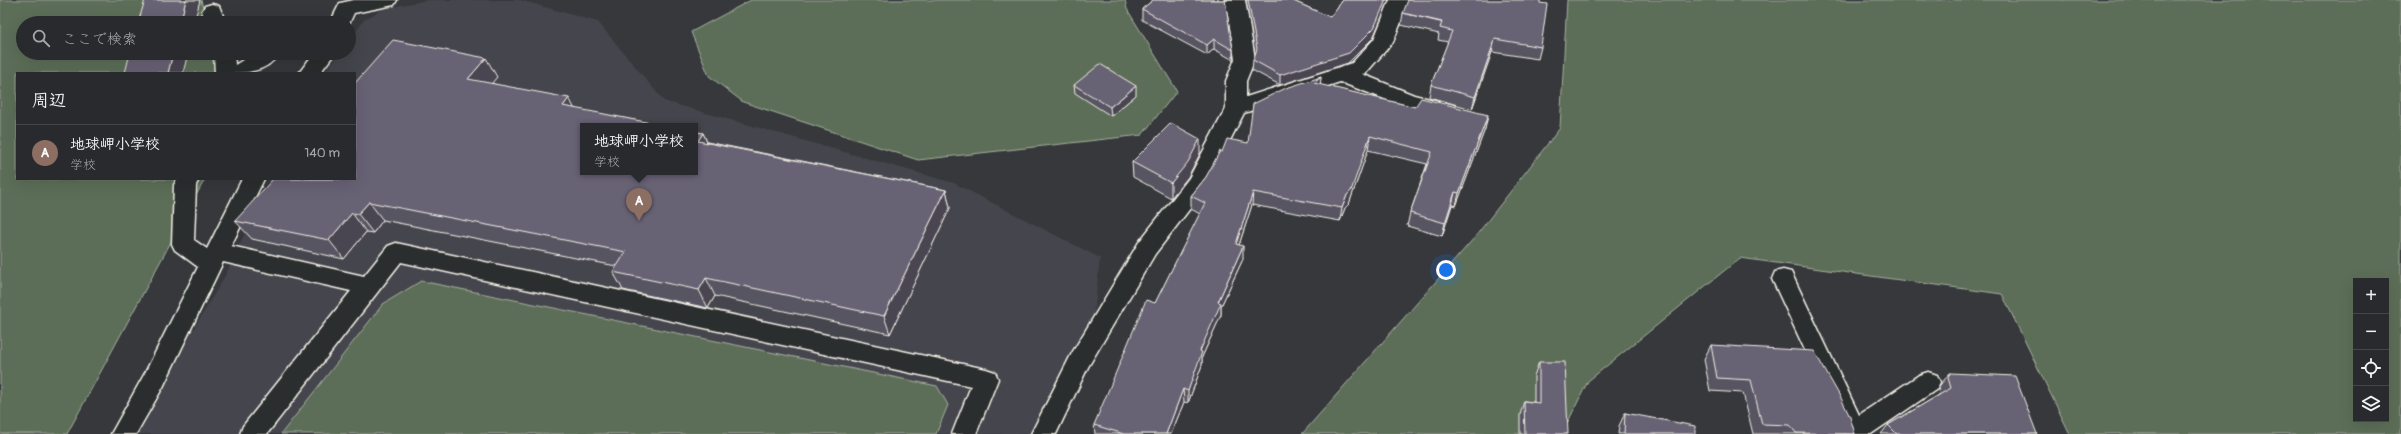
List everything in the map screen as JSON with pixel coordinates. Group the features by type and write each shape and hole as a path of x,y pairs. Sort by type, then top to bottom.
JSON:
{"street":[{"path":"342,15 387,0"},
{"path":"1043,434 1080,360 1147,248 1197,183 1236,108 1236,81 1245,59 1235,0"},
{"path":"1236,108 1359,68 1383,42 1400,0"},
{"path":"224,60 225,72"},
{"path":"239,72 258,60"},
{"path":"310,72 319,60"},
{"path":"1341,74 1410,101 1468,116"},
{"path":"188,180 185,185 183,244 215,258 369,286"},
{"path":"123,434 154,380 253,180"},
{"path":"252,434 396,252 986,379 964,434"},
{"path":"1783,279 1855,433 1928,382"}],"shaded area":[{"path":"429,0 520,0 598,22 664,101 954,183 1100,258 1094,317 1034,434 132,434 226,274 270,180 356,180 356,72 325,72 334,60 356,60 356,31 364,20 384,8"}],"green space":[{"path":"0,0 201,0 205,16 16,16 16,60 217,60 220,72 16,72 16,180 204,180 67,434 0,434"},
{"path":"751,0 1125,0 1127,9 1177,91 1142,135 918,160 743,102 709,76 691,32"},
{"path":"1567,0 2401,0 2401,434 2070,434 2002,294 1740,258 1588,381 1562,434 1302,434 1475,237 1560,128"},
{"path":"421,281 937,386 948,405 936,434 281,434 383,304"}],"building":[{"path":"145,0 186,0 182,16 140,16"},
{"path":"1153,0 1225,0 1233,50 1214,39 1207,45 1142,9"},
{"path":"1248,0 1291,0 1330,17 1343,0 1386,0 1374,28 1349,53 1280,75 1253,60 1257,49"},
{"path":"1408,0 1540,0 1540,3 1547,4 1541,47 1495,39 1475,97 1431,85 1452,31 1440,28 1442,22 1403,13"},
{"path":"393,40 486,58 468,79 569,98 563,106 651,123 580,123 580,175 698,175 698,141 946,190 884,316 706,278 699,290 613,272 626,252 369,202 358,214 352,213 329,240 235,221 272,180 356,180 356,82"},
{"path":"128,60 171,60 168,72 125,72"},
{"path":"1100,64 1136,86 1110,107 1074,85"},
{"path":"1321,77 1314,83 1415,107 1421,98 1488,115 1459,193 1455,192 1445,223 1410,213 1432,152 1370,136 1351,191 1347,195 1342,208 1253,192 1236,244 1243,246 1218,302 1221,303 1200,351 1202,352 1188,391 1183,389 1166,434 1124,434 1094,425 1146,300 1155,303 1205,203 1191,196 1206,177 1220,151 1222,152 1227,139 1248,143 1253,104 1286,88"},
{"path":"1171,123 1200,139 1188,162 1171,183 1132,162"},
{"path":"698,132 703,133 698,141"},
{"path":"1711,345 1814,351 1841,398 1850,417 1855,434 1796,433 1790,425 1762,424 1751,380 1717,378"},
{"path":"1539,362 1565,362 1568,434 1525,434 1524,401 1539,403"},
{"path":"1950,373 2015,376 2037,434 1897,434 1888,425 1951,388 1948,378"},
{"path":"1625,413 1695,426 1695,434 1624,434"}],"place":[{"name":"地球岬小学校","path":"639,221"}]}
